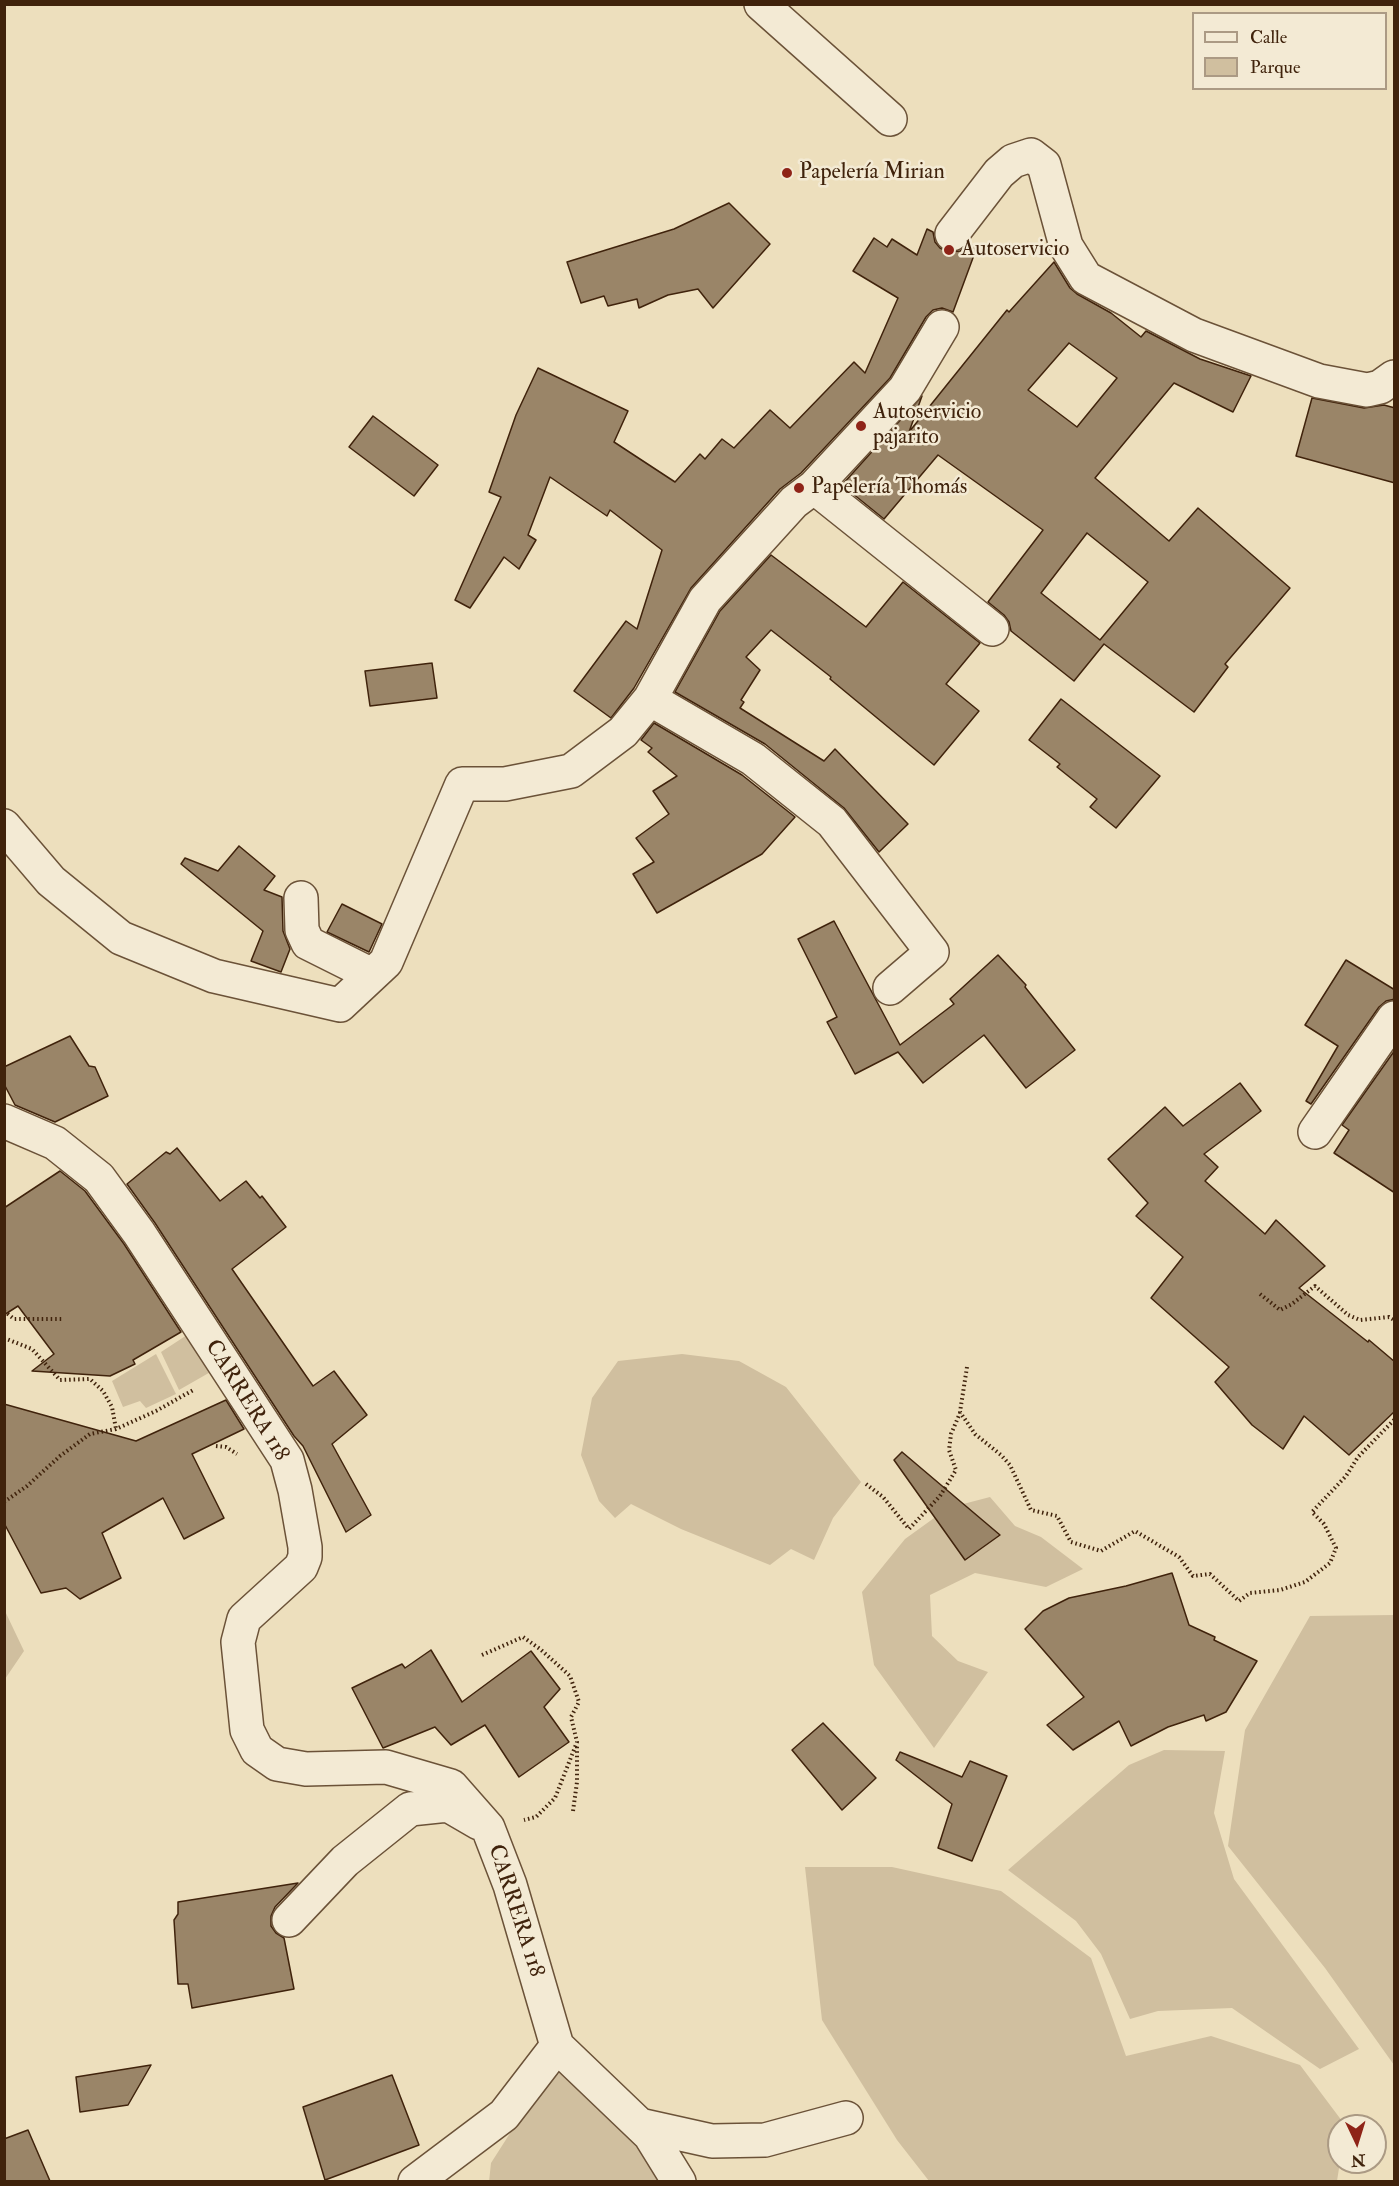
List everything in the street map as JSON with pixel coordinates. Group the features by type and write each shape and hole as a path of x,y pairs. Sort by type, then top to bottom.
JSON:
{"street":[{"path":"761,4 890,119"},
{"path":"952,234 999,173 1013,161 1031,155 1044,165 1066,246 1086,278 1194,335 1319,381 1367,390 1380,387 1395,377"},
{"path":"4,826 51,881 121,938 214,976 340,1005 386,962 462,784 505,784 571,771 623,732 650,699 705,600 794,502 814,487 905,389 942,327"},
{"path":"814,487 992,629"},
{"path":"650,699 753,759 832,822 932,952 890,988"},
{"path":"301,898 302,930 308,943 372,975"},
{"path":"1314,1132 1395,1018"},
{"name":"CARRERA 118","path":"4,1121 55,1143 99,1178 139,1233 287,1460 305,1547 301,1567 244,1619 238,1642 247,1730 257,1750 277,1764 306,1769 386,1767 451,1786 488,1828 510,1885 557,2046"},
{"path":"289,1920 345,1861 410,1809 448,1805 488,1828"},
{"path":"415,2181 504,2115 557,2046 650,2135 679,2181"},
{"path":"640,2125 712,2141 765,2140 846,2118"}],"path":[{"path":"1260,1294 1280,1310 1292,1304 1315,1286 1348,1315 1360,1320 1389,1317 1395,1320"},
{"path":"4,1311 14,1319 62,1319"},
{"path":"4,1338 32,1349 60,1380 90,1379 103,1391 111,1407 116,1429"},
{"path":"866,1484 884,1497 909,1529 940,1496 956,1470 949,1450 951,1434 960,1412 967,1367"},
{"path":"4,1502 90,1434 116,1429 228,1371"},
{"path":"960,1412 975,1434 1010,1465 1031,1510 1057,1516 1071,1542 1101,1551 1135,1530 1179,1557 1193,1576 1210,1574 1239,1600 1250,1593 1280,1590 1305,1582 1330,1563 1336,1548 1324,1524 1312,1512 1346,1476 1358,1457 1395,1420"},
{"path":"482,1655 523,1637 570,1676 579,1702 571,1717 577,1742 577,1782 573,1811"},
{"path":"488,1828 512,1824 536,1816 555,1798 577,1742"}],"green space":[{"path":"187,1335 214,1370 179,1390 161,1352"},
{"path":"156,1354 176,1394 146,1408 140,1401 123,1407 112,1381"},
{"path":"682,1354 739,1361 786,1387 861,1482 833,1518 814,1560 791,1549 770,1565 681,1529 631,1504 615,1518 599,1501 581,1455 592,1398 618,1361"},
{"path":"990,1497 1015,1526 1041,1537 1083,1569 1046,1587 975,1573 930,1595 932,1636 958,1661 988,1672 934,1748 874,1665 862,1592 905,1539 948,1508"},
{"path":"4,1609 24,1651 5,1679 4,1679"},
{"path":"1394,1615 1394,2065 1325,1968 1228,1846 1245,1730 1310,1616"},
{"path":"1164,1750 1225,1751 1214,1813 1234,1879 1359,2049 1320,2069 1232,2008 1158,2011 1130,2019 1101,1954 1076,1921 1008,1870 1129,1765"},
{"path":"805,1867 892,1867 1001,1891 1091,1958 1126,2056 1211,2036 1300,2065 1337,2114 1327,2114 1327,2174 1338,2174 1337,2181 929,2181 897,2140 822,2020"},
{"path":"561,2072 623,2126 665,2182 489,2182 491,2163 537,2091"}],"building":[{"path":"729,203 770,244 713,308 698,289 668,295 639,308 637,299 608,306 604,296 581,303 567,262 674,229"},
{"path":"927,229 933,232 935,242 940,248 949,252 960,251 968,244 977,247 953,312 942,308 933,310 926,317 890,378 801,473 780,489 691,588 634,688 611,718 574,691 626,621 637,629 662,550 610,510 607,516 550,477 528,535 536,540 519,569 504,557 470,608 455,600 501,497 489,492 516,415 538,368 628,411 614,442 675,482 700,454 705,459 722,439 734,448 770,410 790,428 854,362 865,373 898,298 853,271 874,238 887,247 892,239 917,255"},
{"path":"1054,262 1070,288 1111,313 1141,337 1146,331 1200,359 1251,376 1233,412 1174,383 1095,478 1169,541 1198,508 1290,588 1225,664 1228,667 1194,712 1104,644 1074,681 1011,631 1004,615 988,602 1043,530 938,455 884,519 842,485 922,396 909,432 1007,310 1009,312","holes":["1069,343 1117,378 1077,427 1028,390","1087,533 1148,582 1100,640 1041,593"]},
{"path":"1312,398 1364,408 1384,405 1395,408 1395,483 1296,456"},
{"path":"373,416 438,465 414,496 349,447"},
{"path":"771,555 866,627 903,582 980,643 946,684 979,711 934,765 830,679 831,677 771,630 746,657 760,670 741,700 744,702 740,708 824,761 835,749 908,824 879,852 844,808 765,744 675,692 720,611"},
{"path":"432,663 437,698 370,706 365,671"},
{"path":"1061,699 1160,776 1116,828 1090,807 1097,799 1057,767 1060,764 1029,740"},
{"path":"654,723 742,775 795,817 762,854 657,913 633,874 654,862 636,838 669,814 653,791 677,776 648,752 652,748 641,740"},
{"path":"239,846 275,876 264,890 282,897 283,931 290,949 281,972 251,961 263,931 181,864 185,858 218,871"},
{"path":"342,904 382,924 369,952 327,932"},
{"path":"834,921 900,1045 954,1004 950,999 998,955 1026,985 1025,987 1075,1050 1026,1088 984,1035 923,1083 898,1052 855,1074 827,1022 837,1017 798,939"},
{"path":"1346,960 1395,990 1395,999 1386,1001 1379,1007 1311,1104 1306,1101 1338,1046 1305,1025"},
{"path":"70,1036 89,1066 95,1067 108,1096 55,1122 15,1105 4,1084 4,1067"},
{"path":"1395,1050 1395,1193 1334,1153 1349,1130 1342,1125"},
{"path":"1240,1083 1261,1111 1204,1154 1218,1167 1205,1181 1265,1234 1276,1220 1325,1266 1299,1288 1395,1362 1395,1411 1349,1455 1304,1416 1283,1449 1252,1425 1215,1382 1229,1367 1151,1298 1183,1257 1136,1216 1148,1203 1108,1159 1165,1107 1183,1126"},
{"path":"177,1148 220,1201 246,1181 260,1198 262,1196 286,1227 232,1269 313,1386 334,1371 367,1415 332,1444 371,1515 346,1532 303,1446 294,1436 127,1184 166,1152 170,1154"},
{"path":"60,1171 85,1191 124,1244 181,1332 133,1360 135,1364 110,1376 32,1371 54,1354 18,1306 4,1315 4,1208"},
{"path":"226,1400 244,1429 192,1454 224,1518 184,1539 163,1498 102,1533 121,1578 80,1599 66,1588 41,1593 4,1523 4,1404 136,1441"},
{"path":"902,1452 1000,1535 965,1560 894,1460"},
{"path":"1172,1573 1189,1625 1257,1661 1226,1712 1206,1721 1204,1715 1168,1727 1131,1746 1119,1721 1073,1750 1047,1725 1084,1697 1025,1629 1043,1611 1069,1598"},
{"path":"431,1650 462,1702 531,1651 560,1689 544,1707 569,1742 519,1777 485,1725 451,1745 435,1727 383,1748 352,1688 402,1664 405,1668"},
{"path":"823,1723 876,1778 842,1810 792,1750"},
{"path":"900,1752 962,1777 970,1761 1007,1776 972,1861 938,1848 952,1804 896,1760"},
{"path":"298,1883 275,1907 271,1916 271,1926 284,1938 294,1989 192,2008 188,1984 178,1984 174,1920 178,1914 178,1902"},
{"path":"151,2065 128,2105 80,2112 76,2077"},
{"path":"392,2075 419,2145 325,2180 303,2107"},
{"path":"28,2130 50,2181 4,2181 4,2139"}],"place":[{"name":"Papelería Mirian","path":"787,173"},
{"name":"Autoservicio","path":"949,250"},
{"name":"Autoservicio pajarito","path":"861,426"},
{"name":"Papelería Thomás","path":"799,488"}]}
